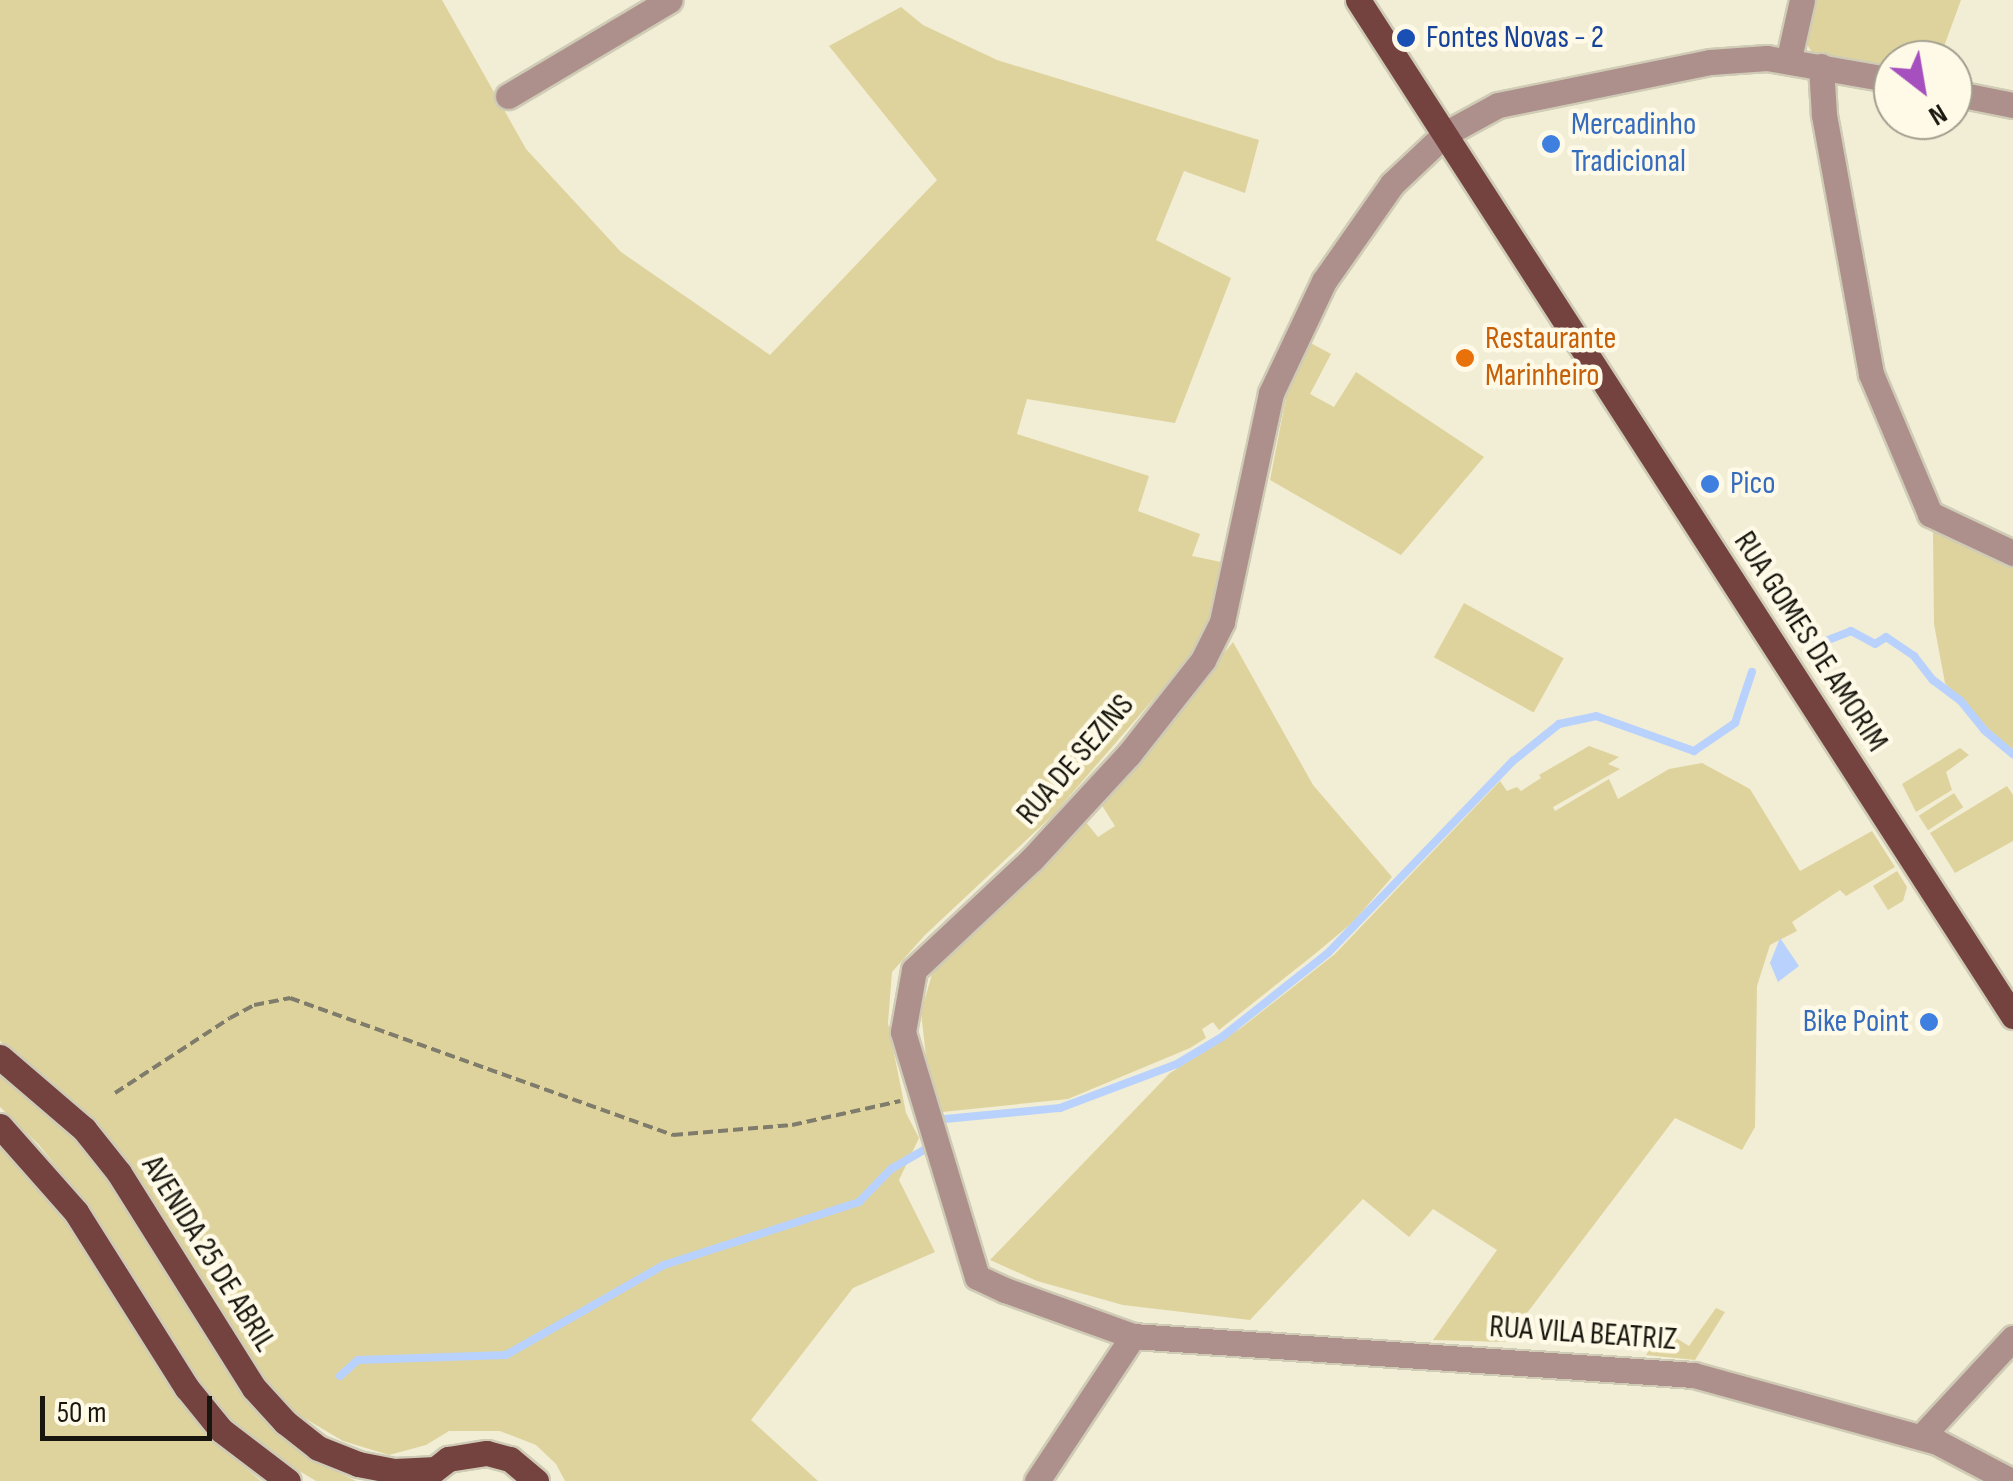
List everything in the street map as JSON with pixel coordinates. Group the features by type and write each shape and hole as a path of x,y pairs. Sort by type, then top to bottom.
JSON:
{"main road":[{"name":"RUA GOMES DE AMORIM","path":"1358,0 2013,1016"},
{"name":"AVENIDA 25 DE ABRIL","path":"0,1057 84,1129 120,1173 254,1388 285,1422 318,1448 358,1464 426,1475 467,1453 487,1453 510,1460 536,1481"},
{"path":"0,1126 76,1212 187,1388 221,1430 288,1481"}],"street":[{"path":"508,96 670,0"},
{"path":"1789,58 1802,0"},
{"name":"RUA DE SEZINS","path":"1134,1336 978,1277 918,1094 903,1032 914,970 1032,859 1129,754 1204,660 1222,622 1271,392 1324,281 1392,184 1444,134 1469,117 1498,105 1710,62 1789,58 1873,76"},
{"path":"1822,66 1824,116 1870,374 1930,514 2013,553"},
{"path":"1973,97 2013,105"},
{"path":"1037,1481 1134,1336"},
{"name":"RUA VILA BEATRIZ","path":"1134,1336 1694,1375 1921,1437 2011,1481"},
{"path":"1921,1437 2013,1338"}],"path":[{"path":"115,1093 230,1018 254,1005 290,998 672,1135 792,1125 885,1107 918,1094"}],"shaded area":[{"path":"0,0 442,0 526,149 621,252 770,355 937,180 829,46 901,7 923,25 997,60 1259,140 1245,193 1184,171 1156,240 1231,278 1175,423 1027,399 1017,434 1149,476 1138,511 1200,534 1192,556 1226,563 1216,603 1190,657 1054,814 925,935 892,972 888,1023 906,1113 919,1138 899,1180 935,1252 853,1288 751,1420 818,1481 565,1481 556,1464 536,1445 500,1431 449,1431 426,1445 389,1455 343,1441 294,1412 262,1379 131,1167 54,1083 0,1041"},
{"path":"1812,0 1961,0 1946,40 1873,40 1873,65 1813,54 1803,38"},
{"path":"1307,341 1331,354 1310,394 1334,407 1356,372 1484,457 1401,555 1270,480 1288,387"},
{"path":"1933,532 2013,560 2013,749 1991,733 1945,683 1934,624"},
{"path":"1464,603 1564,658 1534,712 1434,657"},
{"path":"1233,642 1313,785 1392,877 1353,922 1219,1030 1213,1022 1202,1029 1206,1038 1190,1048 1068,1099 942,1112 926,1057 921,1012 932,974 1085,821 1098,837 1115,826 1101,804"},
{"path":"1589,746 1619,757 1608,764 1620,769 1553,807 1555,811 1609,779 1618,799 1669,769 1702,763 1750,789 1800,871 1872,831 1895,867 1846,896 1840,890 1792,922 1797,931 1770,945 1757,986 1755,1127 1742,1150 1675,1118 1505,1342 1433,1340 1497,1250 1433,1209 1409,1237 1363,1199 1250,1320 1123,1305 1037,1281 990,1260 1170,1073 1241,1028 1335,954 1500,781 1507,791 1517,787 1521,791 1541,778 1539,775"},
{"path":"1960,748 1969,755 1946,772 1952,790 1916,812 1902,784"},
{"path":"2007,786 2013,795 2013,841 1955,873 1930,833"},
{"path":"1954,793 1963,807 1928,830 1919,816"},
{"path":"1897,871 1907,887 1903,901 1888,910 1873,886"},
{"path":"0,1073 75,1137 109,1178 243,1396 276,1432 310,1458 356,1481 316,1481 229,1419 196,1381 87,1205 39,1145 0,1107"},
{"path":"0,1141 67,1219 178,1398 212,1440 261,1481 0,1481"},
{"path":"1716,1308 1725,1312 1695,1360 1646,1355 1663,1330 1689,1346"}],"water":[{"path":"1780,938 1799,966 1778,982 1770,963"}],"waterway":[{"path":"1815,645 1851,631 1875,644 1886,637 1914,656 1933,680 1960,700 1984,730 2013,754"},
{"path":"945,1119 1060,1108 1177,1064 1222,1037 1328,953 1513,761 1559,724 1596,716 1694,751 1735,723 1752,672"},
{"path":"340,1376 358,1360 506,1355 664,1265 859,1202 891,1169 925,1149"}],"place":[{"name":"Fontes Novas - 2","path":"1406,38"},
{"name":"Mercadinho Tradicional","path":"1551,144"},
{"name":"Restaurante Marinheiro","path":"1465,358"},
{"name":"Pico","path":"1710,484"},
{"name":"Bike Point","path":"1929,1022"}]}
